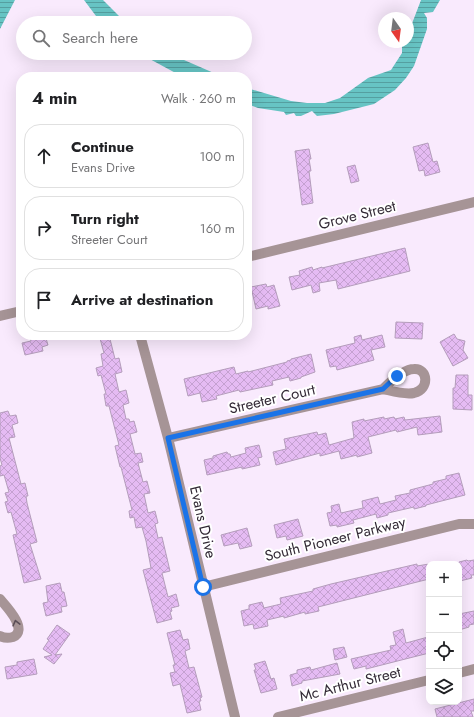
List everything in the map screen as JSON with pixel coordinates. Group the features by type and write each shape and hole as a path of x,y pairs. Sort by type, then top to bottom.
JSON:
{"street":[{"name":"Grove Street","path":"252,257 474,202"},
{"path":"0,316 16,312"},
{"name":"Evans Drive","path":"141,340 168,438 235,717"},
{"name":"Streeter Court","path":"168,438 383,389"},
{"name":"South Pioneer Parkway","path":"203,587 459,524 474,524"},
{"path":"0,599 16,619 18,626 15,636 10,638 0,636"},
{"path":"462,672 474,669"},
{"name":"Mc Arthur Street","path":"278,717 426,681"}],"shaded area":[{"path":"0,0 15,0 0,29"},
{"path":"84,0 103,0 119,16 96,16"},
{"path":"421,0 440,0 433,12 424,13 427,18 427,29 414,66 395,90 374,104 334,114 317,116 312,111 301,116 296,116 294,113 286,115 284,112 252,106 252,89 291,101 307,103 325,103 340,98 368,78 391,70 402,53 402,48 414,48 414,18"},
{"path":"152,60 184,60 212,72 174,72"}],"building":[{"path":"428,143 433,162 437,161 440,172 425,176 424,170 419,171 413,147"},
{"path":"309,149 311,171 309,171 313,203 302,205 295,151"},
{"path":"355,165 359,181 351,183 347,167"},
{"path":"405,248 410,271 338,289 336,280 319,283 320,291 313,293 311,285 292,290 289,277 300,275 299,271 312,267 313,270"},
{"path":"266,284 267,287 274,285 280,306 268,309 268,306 256,309 252,287"},
{"path":"396,322 423,323 422,339 395,338"},
{"path":"454,334 457,339 465,341 463,350 468,358 453,366 440,342"},
{"path":"361,335 362,340 382,335 385,347 371,350 374,360 337,370 336,366 330,367 326,350 355,343 354,337"},
{"path":"46,340 48,345 42,347 43,351 25,355 22,343"},
{"path":"100,340 110,340 115,359 119,358 122,372 115,374 119,392 126,390 129,403 123,405 126,419 129,419 130,422 134,421 137,432 130,434 135,454 141,453 143,462 138,463 143,482 147,481 150,493 144,494 148,513 155,511 158,523 155,524 158,538 162,537 170,571 162,573 168,597 176,594 179,606 171,608 172,611 170,612 172,619 157,623 143,570 151,568 146,541 142,527 136,528 134,517 130,518 129,511 132,510 115,446 119,445 109,406 106,406 104,394 106,394 101,375 98,376 96,368 103,366 101,354 104,353"},
{"path":"311,354 315,372 301,378 290,381 289,377 272,381 273,385 240,392 239,390 216,396 217,399 202,402 200,393 188,396 184,379 234,367 236,374 248,372"},
{"path":"456,375 468,375 468,395 472,395 472,410 453,409 453,388 455,388"},
{"path":"8,411 10,416 16,415 18,423 12,425 15,437 9,438 21,484 25,483 28,496 26,496 27,503 37,542 30,544 41,579 24,583 13,535 17,534 11,512 8,513 5,502 8,501 5,493 9,492 4,475 0,476 0,466 2,465 0,458 0,413"},
{"path":"440,416 442,432 418,435 417,427 397,432 396,430 368,437 372,453 341,459 339,451 320,456 320,453 276,465 273,452 286,449 284,439 317,432 318,435 326,433 329,445 354,438 352,422 384,417 384,419 394,417 395,419 404,417 405,420"},
{"path":"259,445 262,457 258,458 260,465 242,469 242,467 207,475 204,460 227,452 231,457 246,453 245,448"},
{"path":"459,473 465,495 414,509 414,507 388,513 388,515 377,518 376,514 353,520 354,523 337,527 337,525 330,526 327,513 332,512 331,506 339,504 341,513 363,508 362,501 378,497 380,504 396,500 395,496 410,493 410,490 433,484 433,482 446,479 446,476"},
{"path":"298,519 303,536 287,540 286,536 277,538 274,525"},
{"path":"247,528 252,546 240,549 238,543 224,546 221,535"},
{"path":"474,560 474,575 471,575 472,578 462,580 462,561"},
{"path":"417,564 417,566 426,564 426,580 318,607 319,611 305,614 305,612 284,618 284,616 267,620 268,626 254,629 253,624 244,626 241,611 249,609 249,605 262,602 264,608 281,604 280,598 313,591 313,589"},
{"path":"60,583 62,592 64,592 67,606 61,607 62,612 46,616 43,603 48,602 46,586"},
{"path":"474,611 474,624 462,629 462,613"},
{"path":"57,625 70,634 55,655 62,654 54,664 44,657 52,655 43,649 49,640 47,639"},
{"path":"403,629 406,643 426,638 426,654 366,669 366,666 354,669 351,659 391,650 390,646 396,645 393,632"},
{"path":"180,630 183,640 188,639 190,649 185,651 189,668 194,667 202,697 200,698 201,701 199,701 201,710 187,713 180,684 173,686 170,673 175,672 173,665 175,665 167,633"},
{"path":"344,647 347,657 335,660 333,649"},
{"path":"34,659 37,674 7,679 5,667 17,665 17,662"},
{"path":"265,661 271,679 274,678 277,689 261,693 254,670 256,670 254,664"},
{"path":"337,663 340,674 302,681 302,683 292,686 290,675 297,673 297,670 310,667 311,670"},
{"path":"474,699 474,711 471,711 473,717 437,717 435,709 451,705 462,705 462,702"}],"route":[{"path":"203,587 168,438 383,389 397,376"}]}
